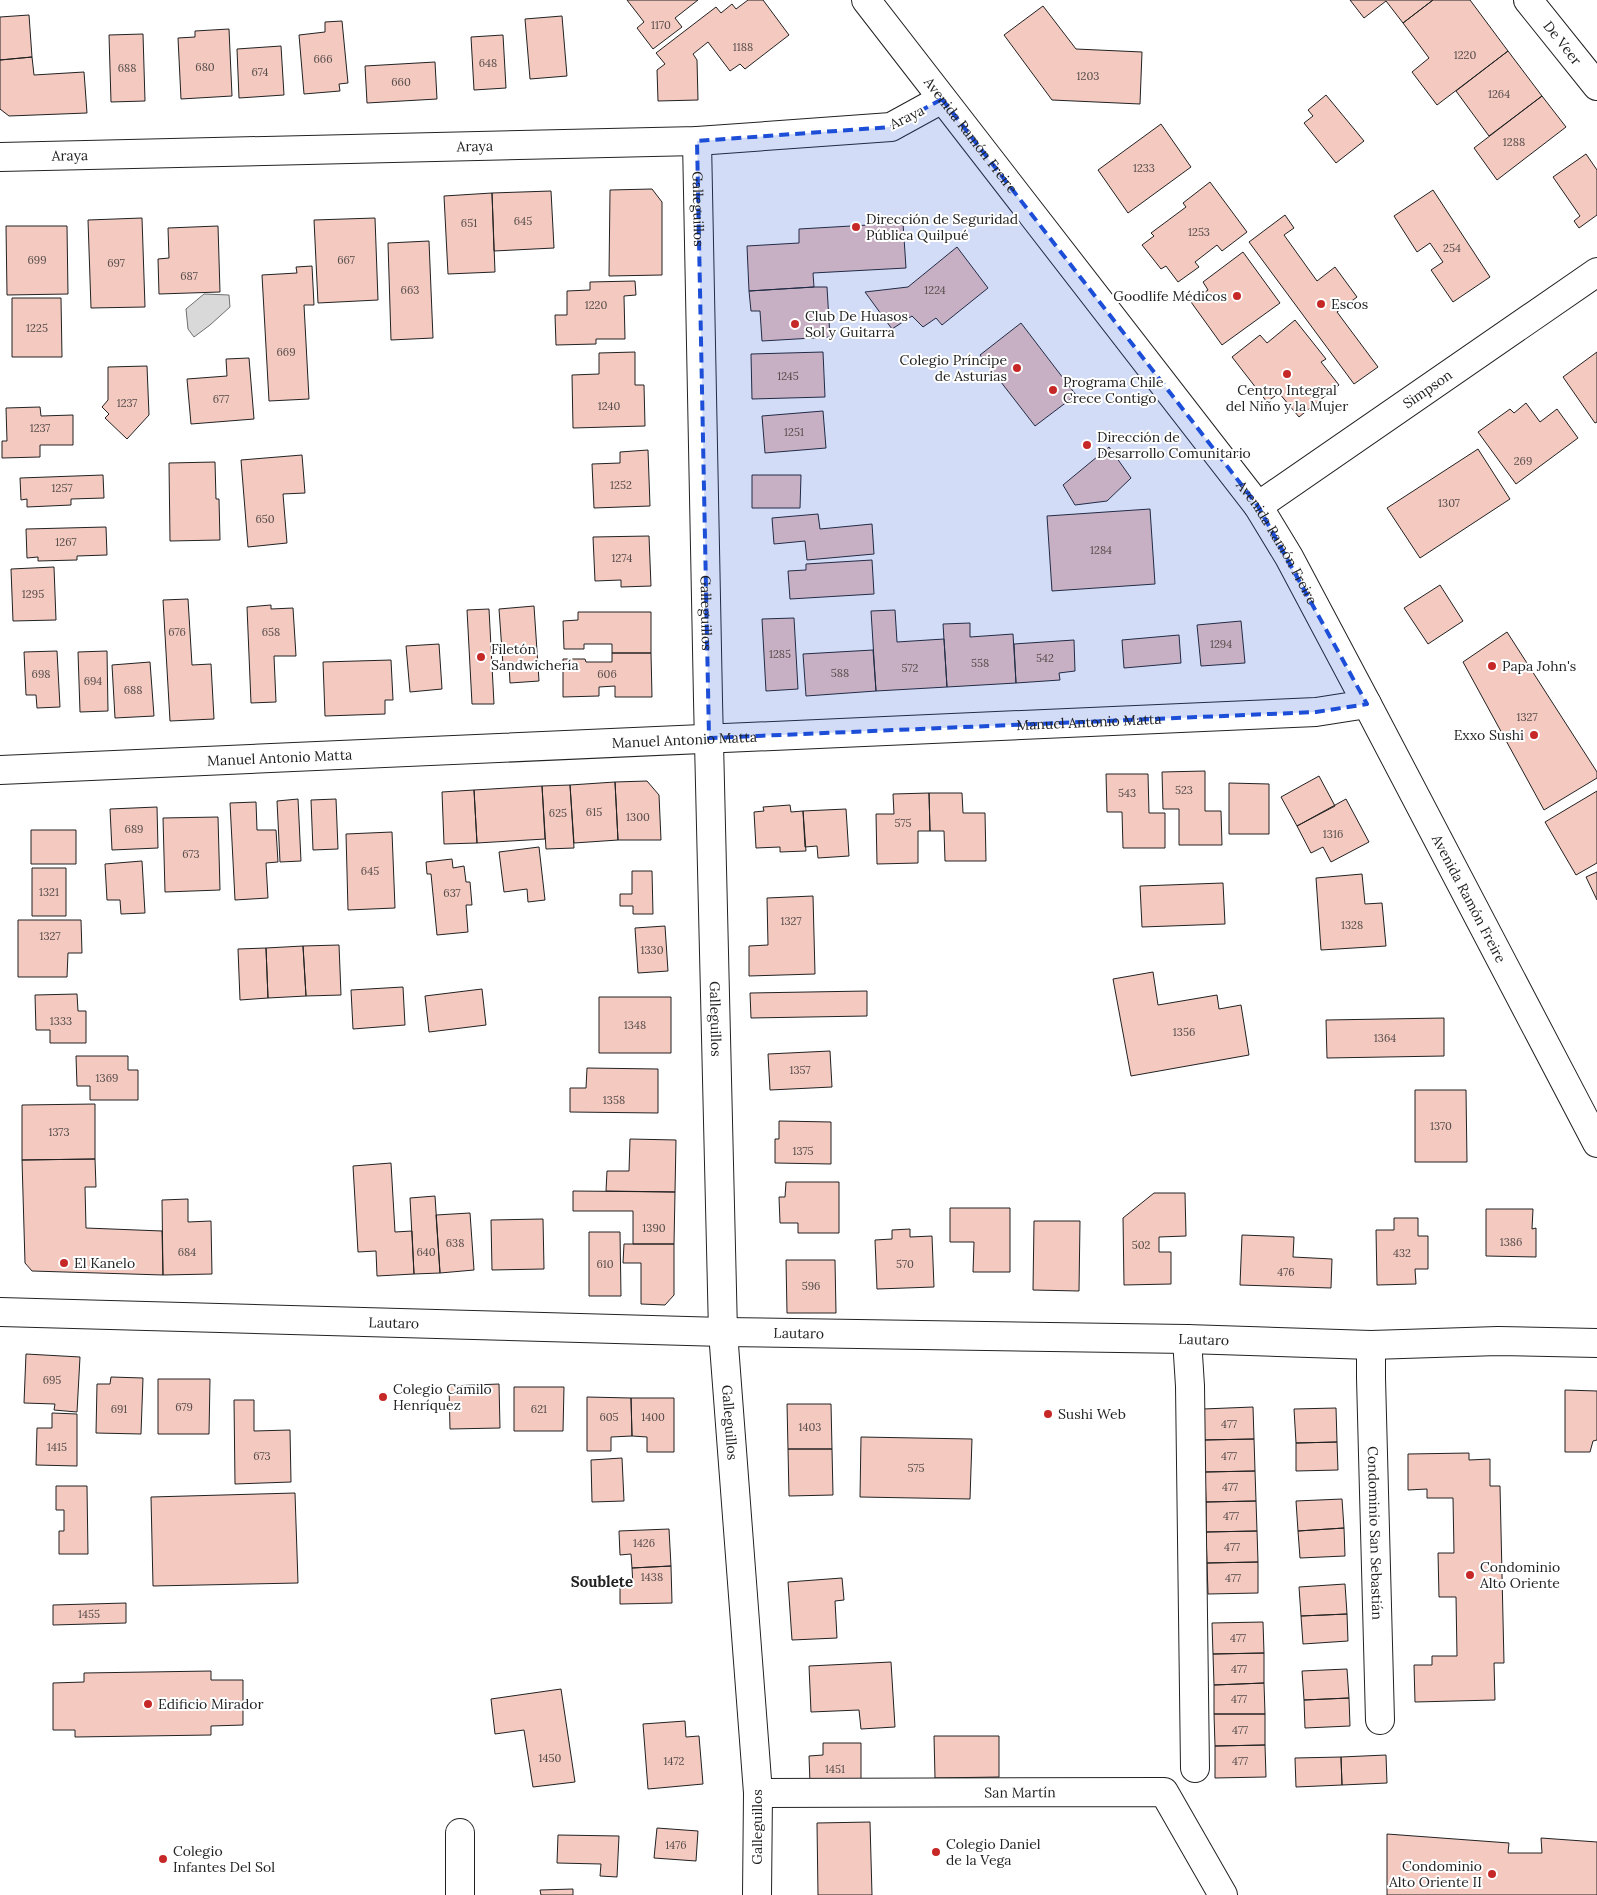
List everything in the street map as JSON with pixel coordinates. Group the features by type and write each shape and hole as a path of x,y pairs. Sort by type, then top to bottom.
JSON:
{"street":[{"name":"Avenida Ramón Freire","path":"866,0 1258,506 1289,557 1597,1143"},
{"name":"De Veer","path":"1528,0 1597,86"},
{"name":"Araya","path":"0,157 697,141 891,128 942,99"},
{"name":"Galleguillos","path":"697,141 723,1332 758,1793 757,1895"},
{"name":"Simpson","path":"1258,506 1597,272"},
{"name":"Manuel Antonio Matta","path":"0,770 1316,712 1367,704"},
{"name":"Lautaro","path":"0,1312 723,1332 1372,1345 1498,1342 1597,1343"},
{"path":"1187,1340 1190,1386 1195,1768"},
{"name":"Condominio San Sebastián","path":"1372,1345 1371,1378 1380,1720"},
{"name":"San Martín","path":"758,1793 1164,1792 1224,1895"},
{"path":"460,1833 460,1895"}],"highlighted area":[{"path":"942,99 1258,506 1367,704 1316,712 709,738 697,141 891,127"}],"shaded area":[{"path":"204,294 229,295 230,307 194,337 188,329 186,309"}],"building":[{"path":"627,0 698,0 675,18 682,27 653,49 637,28 644,22"},
{"path":"748,0 763,0 789,35 745,69 740,64 730,71 708,42 693,54 697,60 698,100 658,101 657,70 665,64 656,53 716,7 721,13 732,4 736,9"},
{"path":"1350,0 1433,0 1403,23 1386,1 1364,18"},
{"path":"1433,0 1470,0 1508,51 1437,105 1412,72 1429,58 1403,23"},
{"path":"1043,6 1076,49 1142,52 1140,104 1052,100 1004,35"},
{"path":"29,15 32,57 0,60 0,17"},
{"path":"562,16 567,76 530,79 525,19"},
{"path":"342,21 348,83 339,84 340,91 304,94 299,35 325,32 325,22"},
{"path":"229,29 232,96 181,99 178,38 195,37 195,31"},
{"path":"143,34 145,101 111,102 109,35"},
{"path":"503,35 506,88 474,90 471,37"},
{"path":"281,46 284,95 239,98 237,49"},
{"path":"1508,51 1542,96 1489,136 1456,91"},
{"path":"32,57 34,75 84,72 87,113 9,116 0,109 0,60"},
{"path":"435,62 437,99 367,103 365,66"},
{"path":"1326,95 1364,141 1336,163 1304,123 1313,116 1308,110"},
{"path":"1542,96 1566,127 1497,180 1474,148"},
{"path":"1161,124 1191,167 1128,213 1098,170"},
{"path":"1586,154 1597,170 1597,215 1579,228 1574,221 1580,216 1553,177"},
{"path":"1210,182 1247,232 1222,251 1217,245 1195,262 1199,267 1178,282 1166,266 1161,269 1142,245 1154,236 1151,233 1186,207 1183,203"},
{"path":"652,189 662,202 662,275 609,276 610,190"},
{"path":"1433,190 1490,277 1453,302 1431,270 1443,262 1430,243 1417,252 1394,216"},
{"path":"551,191 554,248 494,251 492,193"},
{"path":"492,193 495,272 448,274 444,196"},
{"name":"Escos","path":"1285,215 1294,228 1284,235 1317,281 1335,267 1357,297 1337,312 1378,367 1354,384 1249,242"},
{"path":"142,218 145,307 91,308 88,220"},
{"path":"375,218 378,300 318,303 314,220"},
{"path":"903,223 906,268 813,273 814,287 749,291 747,246 799,243 799,229"},
{"path":"6,226 67,226 68,294 7,295"},
{"path":"218,226 220,292 159,294 158,259 169,258 168,228"},
{"path":"429,241 433,338 391,340 388,243"},
{"path":"957,247 988,288 942,325 936,318 923,327 912,316 892,329 865,292 908,287"},
{"name":"Goodlife Médicos","path":"1243,252 1280,303 1222,345 1191,302 1208,290 1203,282"},
{"path":"312,266 314,305 304,305 309,399 269,401 262,275 297,273 296,267"},
{"path":"635,281 636,295 624,296 625,339 596,339 596,344 556,345 555,315 567,315 567,291 590,290 590,282"},
{"name":"Club De Huasos Sol y Guitarra","path":"827,287 830,337 762,341 760,311 751,311 749,291"},
{"path":"12,298 61,298 62,357 12,357"},
{"name":"Centro Integral del Niño y la Mujer","path":"1295,320 1326,359 1321,362 1339,385 1299,417 1279,393 1267,402 1232,357 1260,335 1267,343"},
{"path":"1021,323 1076,395 1035,426 980,355"},
{"path":"635,352 635,385 644,385 645,426 573,428 572,375 599,374 599,353"},
{"path":"823,352 825,397 752,399 751,354"},
{"path":"1597,352 1597,422 1595,423 1563,377"},
{"path":"249,358 254,419 191,424 187,379 227,376 226,359"},
{"path":"147,366 149,415 127,439 105,418 109,414 102,407 108,400 108,367"},
{"path":"1526,403 1540,422 1557,409 1578,438 1516,484 1478,432 1510,409 1514,413"},
{"path":"40,407 41,416 73,415 73,445 40,445 40,457 2,458 2,441 7,441 6,408"},
{"path":"823,411 826,448 765,453 762,416"},
{"path":"1109,447 1131,478 1107,501 1075,505 1063,485"},
{"path":"1478,449 1510,499 1420,558 1387,508"},
{"path":"648,450 650,506 594,508 592,464 620,463 620,452"},
{"path":"302,455 305,493 283,494 287,543 248,547 241,460"},
{"path":"215,462 216,499 219,499 220,540 170,541 169,463"},
{"path":"103,475 104,498 71,499 71,505 27,507 27,499 21,500 20,478"},
{"path":"752,475 801,475 800,508 752,508"},
{"path":"1150,509 1155,584 1052,591 1047,516"},
{"path":"818,514 820,529 872,524 874,554 807,560 805,541 774,544 772,518"},
{"path":"106,527 107,555 77,556 77,560 38,561 38,557 27,558 26,529"},
{"path":"649,536 651,586 621,587 621,580 595,581 593,537"},
{"path":"872,560 874,594 790,599 788,571 806,570 806,564"},
{"path":"54,567 56,620 13,621 11,569"},
{"path":"1440,585 1463,621 1428,644 1404,608"},
{"path":"188,599 192,665 211,664 214,719 170,721 163,600"},
{"path":"271,605 271,609 293,608 296,656 274,656 276,702 251,703 247,607"},
{"path":"534,606 539,681 510,683 509,664 503,665 499,609"},
{"name":"Filetón Sandwichería","path":"489,609 494,704 472,704 467,610"},
{"path":"895,610 897,642 944,639 947,687 876,691 871,611"},
{"path":"578,612 651,612 651,653 612,653 612,644 584,644 584,649 564,649 563,621 578,620"},
{"path":"794,618 798,689 766,691 762,619"},
{"path":"1241,621 1245,663 1201,666 1197,625"},
{"path":"970,623 970,637 1013,634 1016,683 947,687 943,624"},
{"path":"1507,632 1597,772 1597,778 1544,810 1463,662"},
{"path":"1179,635 1181,663 1124,668 1122,640"},
{"path":"1074,640 1075,671 1059,673 1060,680 1016,683 1014,644"},
{"path":"439,644 442,689 410,692 406,646"},
{"path":"873,650 876,691 806,696 803,654"},
{"path":"57,651 60,707 37,708 36,695 26,695 24,652"},
{"path":"107,651 108,711 80,712 78,652"},
{"path":"612,653 651,653 652,697 615,697 615,686 599,687 599,696 563,697 563,659 585,659 586,662 612,662"},
{"path":"391,660 393,700 385,700 385,714 325,716 323,662"},
{"path":"150,662 154,716 115,718 112,665"},
{"path":"1205,771 1205,811 1221,811 1222,845 1179,845 1179,809 1163,809 1162,772"},
{"path":"1106,774 1148,774 1149,813 1165,813 1165,848 1123,848 1122,812 1107,812"},
{"path":"1319,776 1335,806 1297,826 1281,797"},
{"path":"647,781 659,795 661,840 618,840 615,782"},
{"path":"615,782 618,840 574,843 570,785"},
{"path":"1229,783 1269,784 1269,834 1229,834"},
{"path":"570,785 574,848 546,849 542,786"},
{"path":"542,786 545,839 477,843 474,790"},
{"path":"474,790 477,843 444,844 442,792"},
{"path":"1597,791 1597,863 1576,875 1545,822"},
{"path":"929,793 930,831 918,831 918,863 877,864 876,814 894,814 893,794"},
{"path":"929,793 962,793 963,813 985,813 986,861 945,861 944,831 930,831"},
{"path":"298,799 301,861 280,862 277,801"},
{"path":"336,799 338,849 313,850 311,800"},
{"path":"1346,799 1369,842 1331,862 1323,847 1311,853 1297,826"},
{"path":"256,802 257,830 276,830 278,862 266,863 268,898 235,900 230,803"},
{"path":"790,805 791,812 803,811 806,851 780,852 780,847 756,848 754,812 764,811 763,807"},
{"path":"157,807 158,848 112,850 110,809"},
{"path":"846,809 849,856 818,858 817,846 805,847 803,811"},
{"path":"218,817 220,890 165,892 163,818"},
{"path":"31,830 76,830 76,864 31,864"},
{"path":"392,832 395,908 348,910 346,834"},
{"path":"539,847 545,900 528,902 527,889 504,892 499,852"},
{"path":"452,859 453,868 464,866 466,882 470,882 472,905 466,905 468,932 437,935 431,874 427,874 426,862"},
{"path":"142,861 145,913 121,914 120,900 107,900 105,864"},
{"path":"32,868 66,868 66,916 32,916"},
{"path":"632,871 652,871 653,914 633,914 633,906 620,906 620,894 632,894"},
{"path":"1597,872 1597,900 1586,877"},
{"path":"1362,874 1365,904 1382,903 1386,946 1321,950 1316,878"},
{"path":"1223,883 1225,924 1142,927 1140,886"},
{"path":"813,896 815,974 749,976 749,946 768,945 767,898"},
{"path":"18,920 81,920 82,953 68,953 67,977 18,977"},
{"path":"665,926 668,971 638,973 635,928"},
{"path":"339,945 341,995 306,996 303,946"},
{"path":"303,946 306,996 268,998 266,948"},
{"path":"266,948 268,998 240,1000 238,949"},
{"path":"1153,972 1158,1005 1217,995 1219,1009 1241,1005 1249,1055 1131,1076 1113,979"},
{"path":"403,987 405,1025 353,1029 351,990"},
{"path":"482,989 486,1025 429,1032 425,996"},
{"path":"867,991 867,1016 751,1018 750,993"},
{"path":"77,994 78,1011 86,1011 86,1043 50,1043 50,1030 36,1030 35,995"},
{"path":"599,997 671,997 671,1053 599,1053"},
{"path":"1444,1018 1444,1056 1327,1058 1326,1020"},
{"path":"830,1051 832,1087 770,1090 768,1054"},
{"path":"76,1056 128,1056 128,1070 138,1070 138,1100 90,1100 90,1086 77,1086"},
{"path":"587,1068 658,1069 658,1113 570,1112 570,1088 586,1088"},
{"path":"1415,1090 1466,1090 1467,1162 1415,1162"},
{"path":"95,1104 95,1159 22,1160 22,1105"},
{"path":"779,1121 831,1122 831,1164 775,1163 775,1139 779,1139"},
{"path":"630,1139 676,1140 675,1192 606,1191 607,1171 629,1171"},
{"path":"95,1159 96,1187 85,1187 86,1228 162,1231 163,1275 32,1271 25,1263 22,1160"},
{"path":"391,1163 395,1232 412,1231 414,1274 377,1276 376,1251 358,1252 353,1166"},
{"path":"786,1182 839,1182 839,1233 798,1233 798,1223 780,1223 779,1197 785,1197"},
{"path":"573,1191 675,1192 674,1244 633,1244 633,1211 573,1211"},
{"path":"1154,1193 1185,1193 1186,1236 1159,1237 1159,1252 1171,1252 1171,1284 1124,1285 1123,1218"},
{"path":"435,1196 440,1273 414,1274 410,1198"},
{"path":"188,1199 188,1222 211,1221 212,1274 163,1275 162,1200"},
{"path":"950,1208 1010,1208 1010,1272 973,1272 974,1242 950,1242"},
{"path":"1486,1209 1533,1209 1532,1229 1536,1228 1536,1257 1486,1256"},
{"path":"470,1213 474,1270 440,1273 436,1215"},
{"path":"1394,1218 1418,1218 1418,1236 1428,1236 1428,1269 1415,1269 1416,1284 1377,1285 1376,1230 1394,1230"},
{"path":"543,1219 544,1269 492,1270 491,1220"},
{"path":"1034,1221 1080,1221 1079,1291 1033,1290"},
{"path":"910,1229 910,1237 932,1236 934,1287 877,1289 875,1240 892,1239 892,1230"},
{"path":"589,1232 620,1232 621,1296 589,1296"},
{"path":"1242,1235 1294,1237 1293,1257 1332,1259 1331,1288 1240,1285"},
{"path":"624,1244 674,1244 674,1295 665,1305 641,1304 641,1263 623,1263"},
{"path":"786,1260 835,1260 836,1313 787,1313"},
{"path":"26,1354 80,1357 77,1412 54,1410 55,1404 24,1403"},
{"path":"111,1377 143,1378 141,1434 96,1433 97,1384 110,1384"},
{"path":"158,1379 210,1379 209,1434 158,1434"},
{"path":"499,1384 500,1428 450,1429 449,1386"},
{"path":"514,1387 564,1387 563,1431 514,1431"},
{"path":"1565,1390 1597,1391 1597,1440 1593,1441 1590,1452 1565,1452"},
{"path":"587,1397 631,1398 632,1436 611,1437 611,1451 587,1451"},
{"path":"631,1398 674,1398 674,1452 647,1452 647,1437 632,1436"},
{"path":"234,1400 254,1400 254,1431 290,1430 291,1482 235,1484"},
{"path":"787,1404 831,1404 832,1449 788,1449"},
{"path":"1253,1407 1254,1439 1204,1440 1203,1409"},
{"path":"1336,1408 1337,1442 1296,1443 1294,1409"},
{"path":"52,1413 77,1414 77,1466 36,1465 37,1428 52,1428"},
{"path":"861,1437 972,1439 970,1499 860,1497"},
{"path":"1254,1439 1255,1471 1205,1472 1204,1440"},
{"path":"1337,1442 1338,1470 1296,1471 1296,1443"},
{"path":"788,1449 832,1449 833,1495 789,1496"},
{"name":"Condominio Alto Oriente","path":"1469,1453 1469,1460 1490,1459 1490,1486 1500,1486 1504,1663 1494,1663 1495,1700 1415,1702 1414,1665 1432,1665 1432,1656 1457,1656 1456,1597 1439,1597 1438,1553 1454,1553 1453,1498 1427,1498 1427,1489 1408,1490 1408,1454"},
{"path":"622,1458 624,1501 592,1502 591,1460"},
{"path":"1255,1471 1256,1501 1206,1502 1205,1472"},
{"path":"56,1486 87,1486 88,1554 59,1554 59,1531 64,1531 64,1510 56,1510"},
{"path":"295,1493 298,1583 153,1586 151,1497"},
{"path":"1342,1499 1344,1528 1298,1531 1296,1501"},
{"path":"1256,1501 1257,1531 1206,1532 1206,1502"},
{"path":"1344,1528 1345,1556 1300,1558 1298,1531"},
{"path":"669,1529 671,1566 632,1568 631,1554 620,1555 619,1531"},
{"path":"1257,1531 1258,1562 1207,1563 1206,1532"},
{"path":"1258,1562 1258,1593 1208,1594 1207,1563"},
{"path":"671,1566 672,1603 620,1604 620,1586 633,1586 632,1568"},
{"path":"842,1578 844,1600 835,1601 837,1638 792,1640 788,1582"},
{"path":"1345,1584 1347,1614 1301,1616 1299,1587"},
{"path":"126,1603 126,1623 53,1625 53,1605"},
{"path":"1347,1614 1348,1641 1303,1644 1301,1616"},
{"path":"1263,1622 1264,1653 1213,1654 1212,1623"},
{"path":"1264,1653 1264,1683 1214,1685 1213,1654"},
{"path":"891,1662 895,1727 861,1729 859,1710 811,1712 809,1666"},
{"path":"1347,1669 1349,1698 1304,1700 1302,1671"},
{"name":"Edificio Mirador","path":"211,1671 211,1680 243,1680 243,1725 211,1726 211,1735 75,1737 75,1730 53,1730 53,1683 84,1682 84,1673"},
{"path":"1264,1683 1265,1714 1214,1714 1214,1685"},
{"path":"561,1689 575,1782 533,1787 524,1730 495,1734 491,1699"},
{"path":"1349,1698 1350,1726 1305,1728 1304,1700"},
{"path":"1214,1714 1265,1714 1265,1745 1215,1746"},
{"path":"685,1721 686,1737 699,1736 703,1784 648,1789 643,1724"},
{"path":"934,1736 999,1736 999,1777 935,1778"},
{"path":"823,1743 861,1743 861,1782 810,1783 809,1756 823,1755"},
{"path":"1265,1745 1266,1777 1215,1778 1215,1746"},
{"path":"1386,1755 1387,1783 1342,1785 1341,1757"},
{"path":"1341,1757 1342,1785 1296,1787 1295,1758"},
{"path":"870,1822 872,1895 818,1895 817,1823"},
{"path":"657,1828 698,1831 696,1861 654,1858"},
{"name":"Condominio Alto Oriente II","path":"1387,1834 1509,1843 1508,1853 1542,1853 1541,1838 1597,1842 1597,1895 1387,1895"},
{"path":"558,1835 619,1836 617,1877 600,1876 601,1864 557,1863"},
{"path":"573,1889 573,1895 541,1895 540,1890"}],"place":[{"name":"Dirección de Seguridad Pública Quilpué","path":"856,227"},
{"name":"Goodlife Médicos","path":"1237,296"},
{"name":"Escos","path":"1321,304"},
{"name":"Club De Huasos Sol y Guitarra","path":"795,324"},
{"name":"Colegio Príncipe de Asturias","path":"1017,368"},
{"name":"Centro Integral del Niño y la Mujer","path":"1287,374"},
{"name":"Programa Chile Crece Contigo","path":"1053,390"},
{"name":"Dirección de Desarrollo Comunitario","path":"1087,445"},
{"name":"Filetón Sandwichería","path":"481,657"},
{"name":"Papa John's","path":"1492,666"},
{"name":"Exxo Sushi","path":"1534,735"},
{"name":"El Kanelo","path":"64,1263"},
{"name":"Colegio Camilo Henríquez","path":"383,1397"},
{"name":"Sushi Web","path":"1048,1414"},
{"name":"Condominio Alto Oriente","path":"1470,1575"},
{"name":"Edificio Mirador","path":"148,1704"},
{"name":"Colegio Daniel de la Vega","path":"936,1852"},
{"name":"Colegio Infantes Del Sol","path":"163,1859"},
{"name":"Condominio Alto Oriente II","path":"1492,1874"}],"district":[{"name":"Soublete","path":"602,1581"}]}
